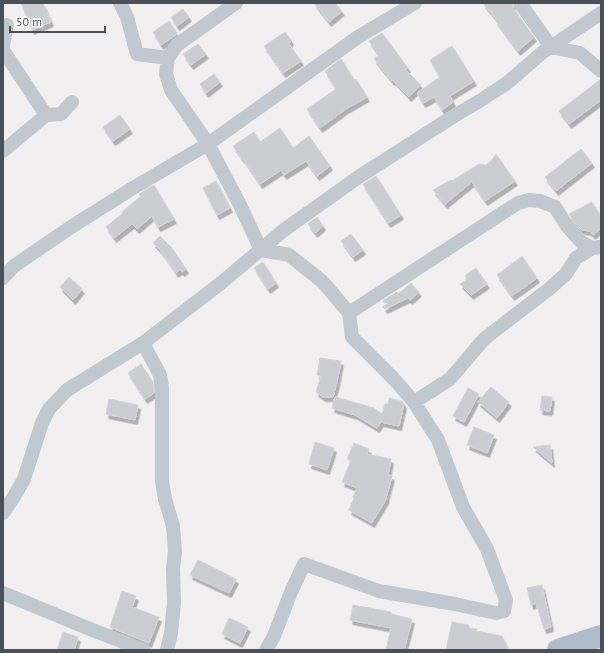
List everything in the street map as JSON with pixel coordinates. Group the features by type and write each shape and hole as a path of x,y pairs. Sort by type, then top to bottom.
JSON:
{"main road":[{"path":"558,650 601,636"}],"street":[{"path":"120,3 127,17 137,54 168,58"},
{"path":"236,3 177,45 168,58 166,74 170,90 208,144 240,205 261,250"},
{"path":"3,278 14,266 71,227 133,188 208,144 358,37 415,3"},
{"path":"520,3 551,47 580,53 601,71"},
{"path":"3,513 24,479 42,423 49,409 67,390 143,343 220,283 284,230 360,176 507,83 544,52 601,13"},
{"path":"3,44 7,26"},
{"path":"578,28 580,53"},
{"path":"3,50 46,114"},
{"path":"3,151 46,114 61,114 72,102"},
{"path":"349,313 518,203 529,200 540,201 555,207 567,226 581,242 597,247"},
{"path":"414,402 450,379 484,339 566,274 576,258 597,247"},
{"path":"261,250 289,256 323,282 349,313 352,338 394,379 414,402 438,440 463,507 487,549 506,600 504,610 496,613 380,591 304,564 291,592 274,636 266,650"},
{"path":"143,343 160,375 162,387 162,482 165,500 173,526 176,551 173,569 174,603 171,633 167,650"},
{"path":"3,593 144,650"}],"building":[{"path":"21,3 43,3 51,22 32,30"},
{"path":"314,3 335,3 342,11 329,22"},
{"path":"483,3 512,3 513,8 534,37 518,51"},
{"path":"183,9 189,17 177,26 171,17"},
{"path":"169,21 177,34 161,45 153,32"},
{"path":"285,32 291,40 289,44 301,61 283,73 264,46"},
{"path":"382,33 408,68 406,70 421,85 409,97 393,80 392,81 374,59 379,55 369,41"},
{"path":"198,44 206,54 191,65 183,54"},
{"path":"452,46 474,81 450,96 453,102 442,110 434,97 423,103 417,93 440,77 430,60"},
{"path":"341,59 367,97 346,109 320,128 307,109 336,89 325,71"},
{"path":"214,74 220,82 206,93 200,84"},
{"path":"601,79 601,100 569,124 559,111"},
{"path":"120,115 130,129 113,141 103,127"},
{"path":"280,128 293,148 309,136 330,166 317,176 306,161 284,175 281,170 260,184 233,146 254,132 260,142"},
{"path":"581,149 592,163 556,191 545,177"},
{"path":"496,154 515,181 485,201 472,182 445,204 433,190 451,180 452,181 479,164 486,165"},
{"path":"376,176 401,215 388,223 363,184"},
{"path":"216,181 230,208 217,215 203,188"},
{"path":"154,185 174,219 158,227 152,216 137,229 132,224 114,238 106,227 141,196 139,194"},
{"path":"592,202 601,217 601,228 593,235 589,231 582,230 569,214"},
{"path":"317,217 323,226 315,233 308,224"},
{"path":"351,234 363,250 353,257 341,241"},
{"path":"160,236 172,248 186,269 182,272 180,270 176,273 161,251 153,243"},
{"path":"522,256 537,278 512,296 497,275"},
{"path":"263,262 276,283 268,289 254,268"},
{"path":"476,268 487,284 471,295 460,284 466,280 466,275"},
{"path":"69,277 82,289 73,300 60,287"},
{"path":"411,283 419,292 410,300 408,298 385,309 383,307 388,303 383,302 384,300 397,292 398,294"},
{"path":"320,358 341,361 333,397 323,397 316,392 321,376 317,375"},
{"path":"141,364 152,381 154,388 154,393 145,399 128,373"},
{"path":"491,387 509,402 497,418 478,402"},
{"path":"468,388 479,394 464,422 453,416"},
{"path":"542,396 552,397 550,411 540,410"},
{"path":"335,397 374,408 382,414 385,404 388,404 389,398 402,401 404,404 399,426 381,422 377,428 355,415 332,408"},
{"path":"109,399 138,405 135,420 106,414"},
{"path":"474,427 494,435 487,453 467,445"},
{"path":"315,442 334,448 327,470 309,464"},
{"path":"354,443 369,449 366,454 391,459 388,475 392,476 387,498 372,523 349,510 357,488 342,482 351,461 347,459"},
{"path":"550,445 552,463 533,447"},
{"path":"198,560 236,579 229,593 190,575"},
{"path":"542,585 551,627 544,629 536,603 531,605 527,588"},
{"path":"122,591 136,596 132,607 159,617 149,643 110,627"},
{"path":"353,605 391,612 391,614 412,619 404,650 386,650 391,628 350,620"},
{"path":"229,618 248,627 240,643 222,634"},
{"path":"452,622 469,625 469,628 477,629 476,631 502,636 508,650 446,650"},
{"path":"63,632 78,637 74,650 57,650"}]}
